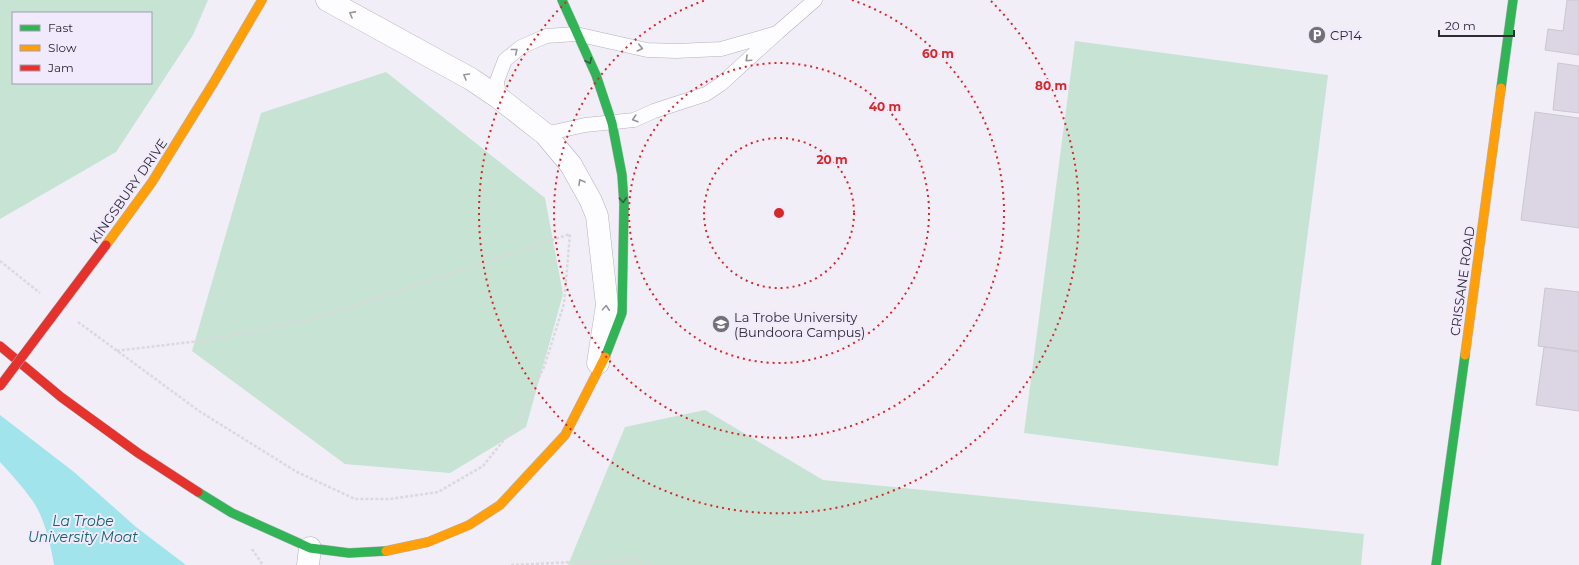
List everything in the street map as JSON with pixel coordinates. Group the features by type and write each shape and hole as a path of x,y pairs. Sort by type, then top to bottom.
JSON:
{"street":[{"name":"KINGSBURY DRIVE","path":"0,386 152,182 264,0"},
{"path":"327,0 471,79 499,98 544,134 571,165 591,201 597,216 607,305 597,374"},
{"path":"0,346 61,397 138,453 232,513 309,556 381,552 428,542 469,525 500,506 565,435 597,374 622,312 624,204 622,175 612,123 596,75 576,34 562,0"},
{"name":"CRISSANE ROAD","path":"1436,565 1514,0"}],"lane":[{"path":"544,134 585,125 634,120 654,111 706,94 721,84 777,32 816,0"},
{"path":"499,98 497,81 504,60 521,47 546,36 576,34 647,50 676,51 721,49 777,32"}],"path":[{"path":"570,234 564,304 544,368 515,426 483,466 438,492 390,499 355,498 297,472 200,412 115,351 208,340 317,318 570,234"},
{"path":"511,565 636,559 651,565"}],"green space":[{"path":"0,0 208,0 193,35 116,152 0,219"},
{"path":"1075,41 1328,75 1278,466 1024,433"},
{"path":"386,72 545,198 563,294 526,427 450,473 345,464 192,351 261,113"},
{"path":"705,410 823,480 1364,534 1361,565 568,565 625,427"}],"water":[{"name":"La Trobe University Moat","path":"0,415 74,472 136,527 186,565 54,565 51,549 40,514 21,485 0,462"}],"building":[{"path":"1567,0 1579,0 1579,55 1545,50 1548,29 1563,31"},
{"path":"1558,63 1579,66 1579,113 1553,110"},
{"path":"1535,112 1579,118 1579,228 1521,220"},
{"path":"1545,288 1579,292 1579,351 1538,346"},
{"path":"1544,347 1579,352 1579,411 1536,405"}],"traffic: fast":[{"path":"562,0 596,75 612,123 622,175 624,204 622,313 605,357"},
{"path":"1501,88 1513,0"},
{"path":"1436,565 1465,355"},
{"path":"198,492 232,513 310,548 349,553 386,551"}],"traffic: slow":[{"path":"106,245 152,182 214,82 262,0"},
{"path":"1465,355 1501,88"},
{"path":"386,551 428,542 469,525 500,505 565,435 605,357"}],"traffic: jam":[{"path":"0,386 106,245"},
{"path":"0,346 61,397 138,453 198,492"}],"place":[{"name":"CP14","path":"1317,35"},
{"name":"La Trobe University (Bundoora Campus)","path":"721,324"}]}
